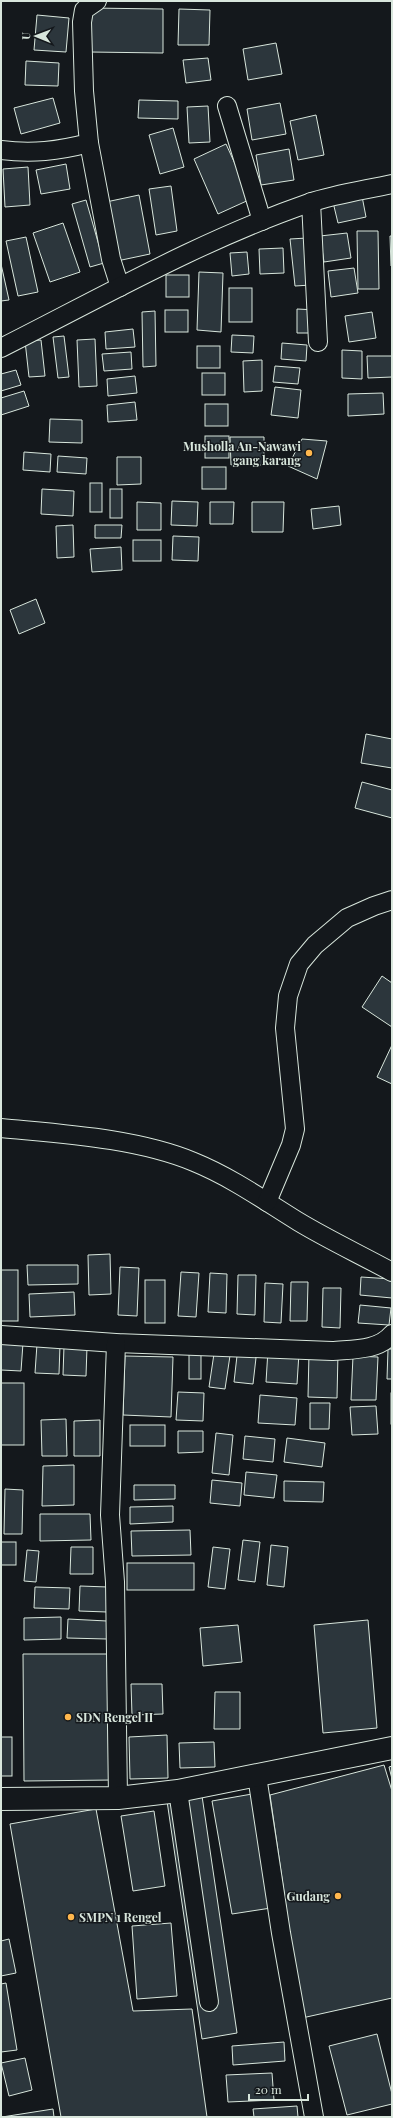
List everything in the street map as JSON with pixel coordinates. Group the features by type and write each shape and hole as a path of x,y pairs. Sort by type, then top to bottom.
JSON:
{"street":[{"path":"97,1 84,10 82,22 84,91 89,143 111,259 120,287"},
{"path":"227,106 262,220"},
{"path":"1,150 41,153 62,150 89,143"},
{"path":"1,348 170,261 262,220 311,202 392,184"},
{"path":"311,202 318,342"},
{"path":"267,1202 291,1144 295,1129 285,1028 288,996 299,964 315,945 347,918 386,906"},
{"path":"1,1128 89,1136 146,1148 194,1162 392,1272"},
{"path":"1,1335 116,1343 332,1351 365,1348 386,1341 392,1334"},
{"path":"116,1343 110,1515 115,1582 118,1798"},
{"path":"1,1799 118,1798 178,1791 392,1748"},
{"path":"257,1776 281,1933 314,2117"},
{"path":"178,1791 209,2002"}],"building":[{"path":"90,8 163,9 163,53 90,52"},
{"path":"179,9 210,10 209,45 178,45"},
{"path":"37,15 69,18 66,52 34,50"},
{"path":"276,43 282,74 248,80 243,49"},
{"path":"208,58 211,80 186,83 183,60"},
{"path":"26,61 59,63 58,86 25,85"},
{"path":"53,98 60,123 21,134 14,108"},
{"path":"139,100 178,101 178,119 138,118"},
{"path":"280,103 286,134 252,140 247,109"},
{"path":"208,106 210,142 189,143 187,107"},
{"path":"316,115 324,155 298,160 290,121"},
{"path":"173,128 184,167 160,174 149,135"},
{"path":"226,144 251,199 218,214 194,159"},
{"path":"289,149 294,180 261,185 256,155"},
{"path":"66,164 70,189 41,194 36,170"},
{"path":"28,167 30,205 5,207 3,169"},
{"path":"171,186 177,231 156,235 149,189"},
{"path":"361,191 366,217 338,223 332,198"},
{"path":"139,195 150,254 117,261 106,202"},
{"path":"86,200 104,263 90,267 72,204"},
{"path":"63,223 80,272 50,282 33,233"},
{"path":"357,231 378,231 379,289 358,289"},
{"path":"347,233 351,258 324,262 320,236"},
{"path":"390,236 392,236 392,266 391,266"},
{"path":"26,237 38,292 18,296 6,241"},
{"path":"307,238 311,285 295,286 290,239"},
{"path":"283,248 284,273 260,274 259,249"},
{"path":"247,252 249,274 232,276 230,253"},
{"path":"1,264 9,300 1,301"},
{"path":"354,268 358,293 331,297 328,271"},
{"path":"199,272 223,273 221,332 197,330"},
{"path":"166,275 189,275 189,297 166,297"},
{"path":"229,288 252,288 252,322 229,322"},
{"path":"297,309 317,310 316,333 297,333"},
{"path":"165,310 188,310 188,332 165,332"},
{"path":"155,311 156,366 143,367 142,312"},
{"path":"372,312 376,338 349,342 345,316"},
{"path":"133,329 135,347 106,349 105,332"},
{"path":"232,335 254,336 253,353 231,352"},
{"path":"64,336 69,377 58,378 53,337"},
{"path":"95,339 97,386 79,387 77,340"},
{"path":"41,340 45,376 29,377 25,341"},
{"path":"282,343 307,345 306,361 281,359"},
{"path":"197,346 220,346 220,368 197,368"},
{"path":"342,350 362,351 362,379 342,378"},
{"path":"131,352 132,369 104,371 102,354"},
{"path":"367,356 392,356 392,377 368,378"},
{"path":"262,360 262,391 244,392 243,361"},
{"path":"275,366 300,368 298,384 273,382"},
{"path":"16,370 21,385 1,391 1,374"},
{"path":"202,373 225,373 225,395 202,395"},
{"path":"135,376 137,393 108,396 107,379"},
{"path":"275,387 301,390 298,418 271,415"},
{"path":"24,391 29,406 1,415 1,398"},
{"path":"383,393 384,414 348,416 348,394"},
{"path":"135,402 137,420 108,422 107,405"},
{"path":"205,404 228,404 228,426 205,426"},
{"path":"50,419 82,420 82,443 49,442"},
{"path":"205,436 229,436 229,458 205,458"},
{"path":"230,437 264,437 264,465 231,465"},
{"name":"Musholla An-Nawawi gang karang","path":"302,439 327,441 317,479 288,466"},
{"path":"24,452 51,454 50,472 23,470"},
{"path":"58,456 87,458 86,474 57,472"},
{"path":"117,457 141,457 141,484 117,485"},
{"path":"202,467 226,467 226,489 202,489"},
{"path":"90,483 102,483 102,512 90,512"},
{"path":"42,489 74,491 73,516 41,514"},
{"path":"110,489 122,489 122,518 110,518"},
{"path":"172,501 198,502 197,526 171,525"},
{"path":"137,502 161,503 161,530 137,530"},
{"path":"210,502 234,502 233,524 210,524"},
{"path":"252,502 284,502 283,532 252,532"},
{"path":"339,506 341,525 313,529 311,509"},
{"path":"73,525 74,557 57,558 56,526"},
{"path":"95,525 122,525 121,538 95,538"},
{"path":"173,536 199,537 198,561 172,560"},
{"path":"133,540 161,540 161,561 133,561"},
{"path":"121,547 122,570 92,572 90,549"},
{"path":"36,599 45,623 19,634 10,610"},
{"path":"366,734 392,739 392,768 361,763"},
{"path":"362,782 392,790 392,818 355,808"},
{"path":"382,976 392,983 392,1027 362,1007"},
{"path":"392,1045 392,1084 377,1077"},
{"path":"110,1254 111,1294 89,1295 88,1255"},
{"path":"27,1265 78,1265 78,1284 28,1285"},
{"path":"120,1267 139,1268 137,1316 118,1315"},
{"path":"1,1270 18,1270 18,1321 1,1321"},
{"path":"181,1272 199,1273 196,1317 178,1316"},
{"path":"210,1273 227,1274 226,1313 208,1312"},
{"path":"238,1275 256,1275 255,1315 237,1314"},
{"path":"361,1277 392,1279 392,1298 360,1295"},
{"path":"145,1280 165,1280 165,1323 145,1323"},
{"path":"291,1282 308,1282 307,1321 290,1321"},
{"path":"265,1283 283,1284 281,1323 264,1322"},
{"path":"323,1288 341,1288 340,1328 322,1327"},
{"path":"74,1292 75,1315 30,1317 29,1294"},
{"path":"360,1305 391,1308 389,1325 358,1323"},
{"path":"1,1341 23,1343 21,1371 1,1370"},
{"path":"37,1344 60,1345 59,1374 35,1373"},
{"path":"64,1346 87,1347 86,1376 63,1375"},
{"path":"215,1347 231,1349 225,1389 209,1387"},
{"path":"238,1347 257,1349 253,1384 234,1382"},
{"path":"388,1349 392,1349 392,1379 387,1379"},
{"path":"268,1350 299,1353 297,1384 266,1382"},
{"path":"189,1351 201,1351 201,1379 189,1379"},
{"path":"309,1353 338,1353 337,1398 308,1397"},
{"path":"125,1356 173,1357 171,1417 123,1415"},
{"path":"353,1356 378,1357 376,1400 351,1400"},
{"path":"1,1383 24,1383 24,1445 1,1445"},
{"path":"178,1392 204,1393 203,1421 176,1420"},
{"path":"392,1393 392,1424 391,1424"},
{"path":"260,1395 297,1398 295,1425 258,1423"},
{"path":"310,1403 330,1403 329,1429 310,1429"},
{"path":"376,1406 378,1434 352,1435 350,1407"},
{"path":"66,1419 67,1456 42,1456 41,1420"},
{"path":"100,1420 100,1456 74,1456 74,1421"},
{"path":"130,1425 165,1425 165,1446 130,1446"},
{"path":"178,1431 203,1431 203,1452 178,1453"},
{"path":"216,1433 233,1435 229,1475 212,1473"},
{"path":"245,1436 275,1439 273,1462 243,1459"},
{"path":"287,1438 325,1443 322,1467 284,1462"},
{"path":"74,1465 74,1505 42,1506 43,1466"},
{"path":"246,1472 277,1475 274,1498 244,1495"},
{"path":"212,1480 242,1483 240,1506 210,1503"},
{"path":"284,1481 324,1482 323,1502 284,1501"},
{"path":"134,1485 175,1485 175,1499 134,1500"},
{"path":"5,1489 23,1490 22,1534 4,1534"},
{"path":"173,1506 173,1522 130,1524 130,1507"},
{"path":"40,1514 90,1514 91,1540 40,1541"},
{"path":"190,1530 191,1555 132,1556 131,1531"},
{"path":"243,1540 260,1542 255,1582 238,1580"},
{"path":"1,1542 16,1542 16,1565 1,1565"},
{"path":"271,1545 288,1547 284,1587 267,1585"},
{"path":"71,1547 93,1547 93,1574 70,1574"},
{"path":"213,1547 230,1549 225,1589 208,1587"},
{"path":"27,1550 39,1551 36,1582 24,1581"},
{"path":"127,1563 194,1563 194,1590 127,1590"},
{"path":"80,1586 108,1587 107,1612 79,1611"},
{"path":"35,1587 70,1588 69,1609 34,1608"},
{"path":"61,1617 61,1639 24,1640 24,1618"},
{"path":"68,1619 107,1621 107,1639 67,1638"},
{"path":"368,1620 377,1728 323,1733 314,1625"},
{"path":"238,1625 242,1662 203,1666 200,1628"},
{"name":"SDN Rengel II","path":"23,1654 113,1654 113,1780 24,1781"},
{"path":"131,1684 162,1684 163,1714 132,1715"},
{"path":"215,1692 240,1692 240,1729 214,1729"},
{"path":"167,1735 168,1778 130,1779 129,1737"},
{"path":"1,1737 12,1737 12,1776 1,1776"},
{"path":"214,1742 215,1767 180,1768 179,1743"},
{"name":"Gudang","path":"384,1765 392,1791 392,1998 302,2018 270,1795"},
{"path":"392,1766 392,1779 389,1767"},
{"path":"252,1794 271,1908 232,1914 212,1801"},
{"path":"202,1796 237,2033 202,2039 167,1801"},
{"name":"SMPN 1 Rengel","path":"96,1809 133,2011 192,2009 207,2117 61,2117 10,1824"},
{"path":"154,1811 165,1886 133,1891 121,1816"},
{"path":"171,1923 177,1996 137,1999 132,1926"},
{"path":"9,1939 16,1973 1,1976 1,1941"},
{"path":"6,1983 17,2050 1,2052 1,1984"},
{"path":"377,2034 392,2094 392,2104 347,2115 329,2046"},
{"path":"284,2042 285,2061 233,2065 232,2046"},
{"path":"25,2058 32,2090 9,2096 1,2063"},
{"path":"272,2073 274,2100 228,2102 226,2075"},
{"path":"297,2106 298,2117 254,2117 253,2109"},
{"path":"53,2109 54,2117 2,2117"}],"place":[{"name":"Musholla An-Nawawi gang karang","path":"309,453"},
{"name":"SDN Rengel II","path":"68,1717"},
{"name":"Gudang","path":"338,1896"},
{"name":"SMPN 1 Rengel","path":"71,1917"}]}
